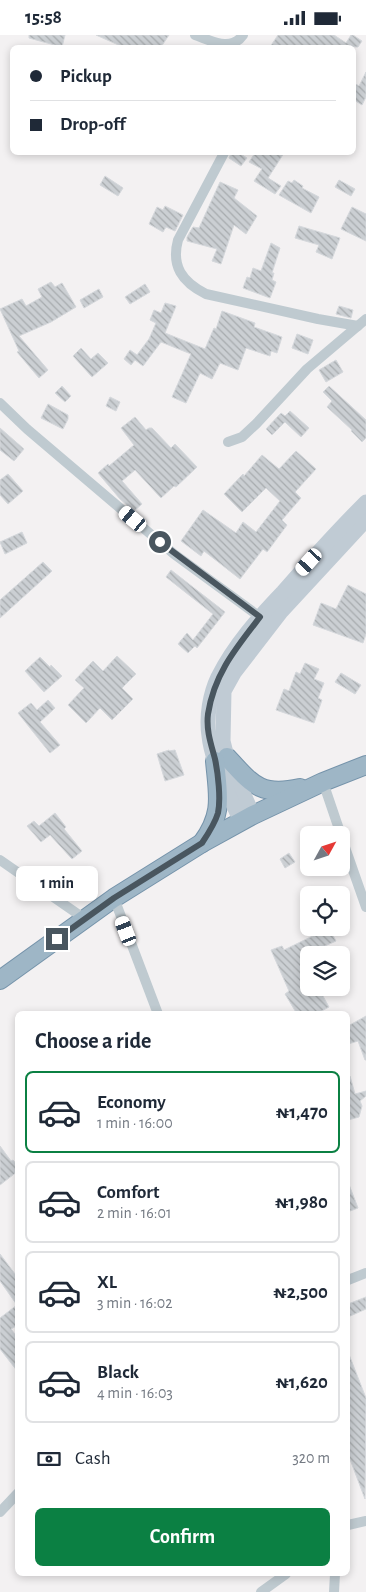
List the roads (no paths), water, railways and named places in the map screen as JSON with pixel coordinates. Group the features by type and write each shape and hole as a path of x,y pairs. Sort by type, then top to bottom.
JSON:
{"highway":[{"path":"221,759 248,780 265,790 288,791 323,783"},
{"path":"202,843 208,835 218,812 221,759"},
{"path":"0,980 114,898 202,843 247,818 366,765"}],"main road":[{"path":"247,818 208,730 212,694 218,676 260,617 366,502"},
{"path":"221,759 224,741 224,691 234,673 281,612 366,520"}],"street":[{"path":"195,35 230,45 236,43 243,35"},
{"path":"223,155 178,239 175,252 176,263 181,274 196,289 206,294 318,319 362,322"},
{"path":"228,442 242,437 308,369 362,322"},
{"path":"0,403 27,429 174,554 260,617"},
{"path":"323,783 338,826"},
{"path":"0,860 85,919"},
{"path":"350,861 366,907"},
{"path":"114,898 157,1011"},
{"path":"350,1279 366,1273"},
{"path":"0,1512 15,1496"},
{"path":"350,1525 366,1521"},
{"path":"261,1592 283,1576"},
{"path":"334,1576 334,1592"}]}
